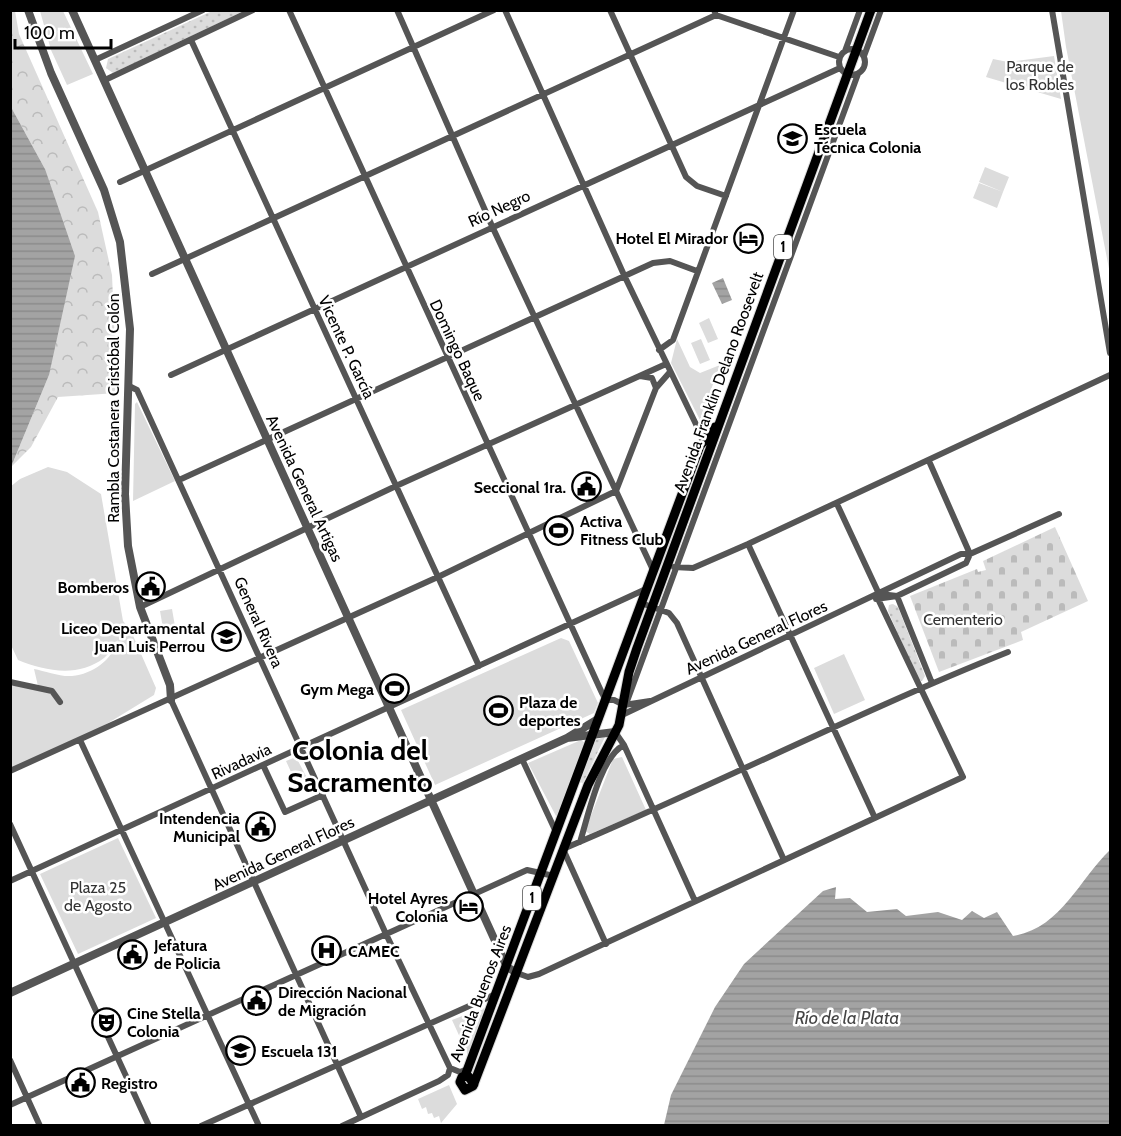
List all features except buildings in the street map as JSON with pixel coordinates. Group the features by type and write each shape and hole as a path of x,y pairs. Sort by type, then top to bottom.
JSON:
{"main road":[{"name":"Avenida Franklin Delano Roosevelt","path":"599,719 658,557 720,420 816,174 829,139 843,71 856,49 871,10"},
{"name":"Avenida Franklin Delano Roosevelt","path":"615,732 624,708 629,672 657,608 708,448"},
{"name":"Avenida Buenos Aires","path":"599,719 482,1034 466,1072 460,1079 460,1086 467,1090 474,1084 493,1039 588,785 615,732"},
{"path":"482,1034 493,1039"},
{"name":"Avenida Buenos Aires","path":"466,1072 472,1077 474,1084"}],"street":[{"name":"Avenida General Artigas","path":"72,10 350,617 507,967"},
{"path":"95,60 203,10"},
{"path":"105,80 254,10"},
{"name":"Domingo Baque","path":"289,10 568,624 606,700"},
{"path":"397,10 455,136 492,226 653,570"},
{"path":"120,182 494,10"},
{"path":"505,10 624,275 708,448"},
{"path":"610,10 688,181 726,196"},
{"path":"659,350 673,340 794,10"},
{"path":"839,57 845,51 860,10"},
{"path":"829,139 858,74 864,67 864,56 881,10"},
{"path":"1052,10 1110,353"},
{"name":"Rambla Costanera Cristóbal Colón","path":"30,13 51,73 104,190 117,228 128,301 129,386 126,511 131,566 140,607 170,685 171,700"},
{"path":"152,274 631,56 715,13 839,57"},
{"name":"Vicente P. García","path":"191,40 396,486 440,576 479,666"},
{"path":"845,51 856,49 864,56"},
{"path":"839,57 843,71"},
{"name":"Río Negro","path":"171,375 759,105 843,71 858,74"},
{"path":"708,448 816,174"},
{"path":"179,480 624,275 663,260 698,271"},
{"path":"140,607 396,486 666,364"},
{"path":"10,771 171,700 440,576 616,491 656,388 670,372"},
{"path":"658,557 671,565 693,568 837,504 1110,375"},
{"path":"640,376 652,378 656,388"},
{"name":"General Rivera","path":"129,386 137,390 221,569 386,934 450,1068"},
{"path":"929,460 970,554"},
{"path":"507,967 528,977 539,974 963,777 877,597 837,504"},
{"name":"Avenida General Flores","path":"624,708 650,701 877,597 961,554 970,554 1059,514"},
{"path":"748,544 875,818"},
{"name":"Avenida General Flores","path":"897,596 966,562 970,554"},
{"name":"Rivadavia","path":"10,881 646,589"},
{"path":"877,597 897,596 932,683"},
{"path":"641,603 657,608 674,618 784,860"},
{"path":"552,846 563,849 580,842 743,771 919,688 1008,652"},
{"path":"10,682 46,688 57,695 60,702"},
{"path":"171,700 362,1117"},
{"path":"606,700 614,700 624,708"},
{"name":"Avenida General Flores","path":"624,708 650,701"},
{"name":"Avenida General Flores","path":"567,738 599,719"},
{"path":"615,732 624,745 695,901"},
{"name":"Avenida General Flores","path":"10,993 567,738 615,732"},
{"path":"80,740 259,1125"},
{"path":"580,842 604,768 616,748 624,745"},
{"path":"522,759 557,834"},
{"path":"263,765 285,812 322,795"},
{"path":"10,824 149,1125"},
{"path":"563,849 606,944"},
{"path":"10,1105 527,870 554,876"},
{"path":"201,1125 497,994"},
{"path":"10,1060 40,1125"},
{"path":"342,1125 439,1081 449,1073 450,1068 466,1072"},
{"path":"439,1081 449,1079 460,1086"}],"green space":[{"path":"10,11 15,11 19,34 98,212 112,275 117,393 58,397 31,447 11,467 49,375 45,169 11,107"},
{"path":"40,11 63,11 93,74 67,85 51,50"},
{"path":"212,11 244,11 113,73 106,68 108,59"},
{"path":"1061,11 1110,11 1110,274 1066,47"},
{"name":"Parque de los Robles","path":"1054,56 1061,99 986,77 993,59 1008,62"},
{"path":"985,167 1009,177 1003,192 979,182"},
{"path":"979,183 1003,192 997,208 973,198"},
{"path":"709,318 718,339 708,343 699,323"},
{"path":"677,339 690,367 700,373 720,365 700,420 671,363"},
{"path":"701,339 710,360 700,364 691,343"},
{"path":"137,402 175,481 133,501 135,404"},
{"path":"48,467 67,472 101,494 123,621 131,631 156,688 154,695 100,728 11,768 11,686 38,686 34,669 67,676 80,675 94,669 111,654 118,640 104,658 94,664 61,671 18,660 10,643 10,487 20,479"},
{"name":"Cementerio","path":"1055,527 1088,601 1021,632 1023,640 939,672 910,596 977,569 978,572 986,570 983,561"},
{"path":"893,604 898,607 925,676 922,681 918,679 888,611 889,605"},
{"path":"172,609 176,632 164,634 160,611"},
{"name":"Plaza de deportes","path":"561,638 569,641 598,703 594,713 435,785 401,710"},
{"path":"844,654 865,700 834,714 814,668"},
{"path":"605,737 583,783 579,782 595,740"},
{"path":"581,740 585,743 556,816 528,763"},
{"path":"296,757 307,778 296,783 286,761"},
{"path":"622,757 646,810 590,834 585,831 613,759"},
{"name":"Plaza 25 de Agosto","path":"118,838 156,918 78,954 40,874"},
{"path":"483,1008 485,1010 468,1055 452,1020"},
{"path":"449,1085 457,1104 441,1123 439,1116 434,1118 432,1113 428,1114 426,1107 422,1109 418,1099"}],"water":[{"path":"11,107 45,169 75,256 49,375 11,467"},
{"path":"723,278 732,300 722,304 712,283"},
{"name":"Río de la Plata","path":"1110,850 1110,1125 664,1125 671,1095 715,1007 744,964 823,891 836,887 835,899 850,898 867,912 897,909 906,916 938,912 962,920 972,911 984,918 997,912 1013,936 1044,924 1068,902"}],"place":[{"name":"Escuela Técnica Colonia","path":"793,138"},
{"name":"Hotel El Mirador","path":"749,238"},
{"name":"Seccional 1ra.","path":"587,487"},
{"name":"Activa Fitness Club","path":"559,530"},
{"name":"Bomberos","path":"150,587"},
{"name":"Liceo Departamental Juan Luis Perrou","path":"226,637"},
{"name":"Gym Mega","path":"395,689"},
{"name":"Plaza de deportes","path":"498,711"},
{"name":"Intendencia Municipal","path":"261,827"},
{"name":"Hotel Ayres Colonia","path":"469,907"},
{"name":"CAMEC","path":"327,951"},
{"name":"Jefatura de Policia","path":"133,954"},
{"name":"Dirección Nacional de Migración","path":"257,1001"},
{"name":"Cine Stella Colonia","path":"106,1022"},
{"name":"Escuela 131","path":"240,1051"},
{"name":"Registro","path":"80,1083"}],"district":[{"name":"Colonia del Sacramento","path":"360,766"}]}
